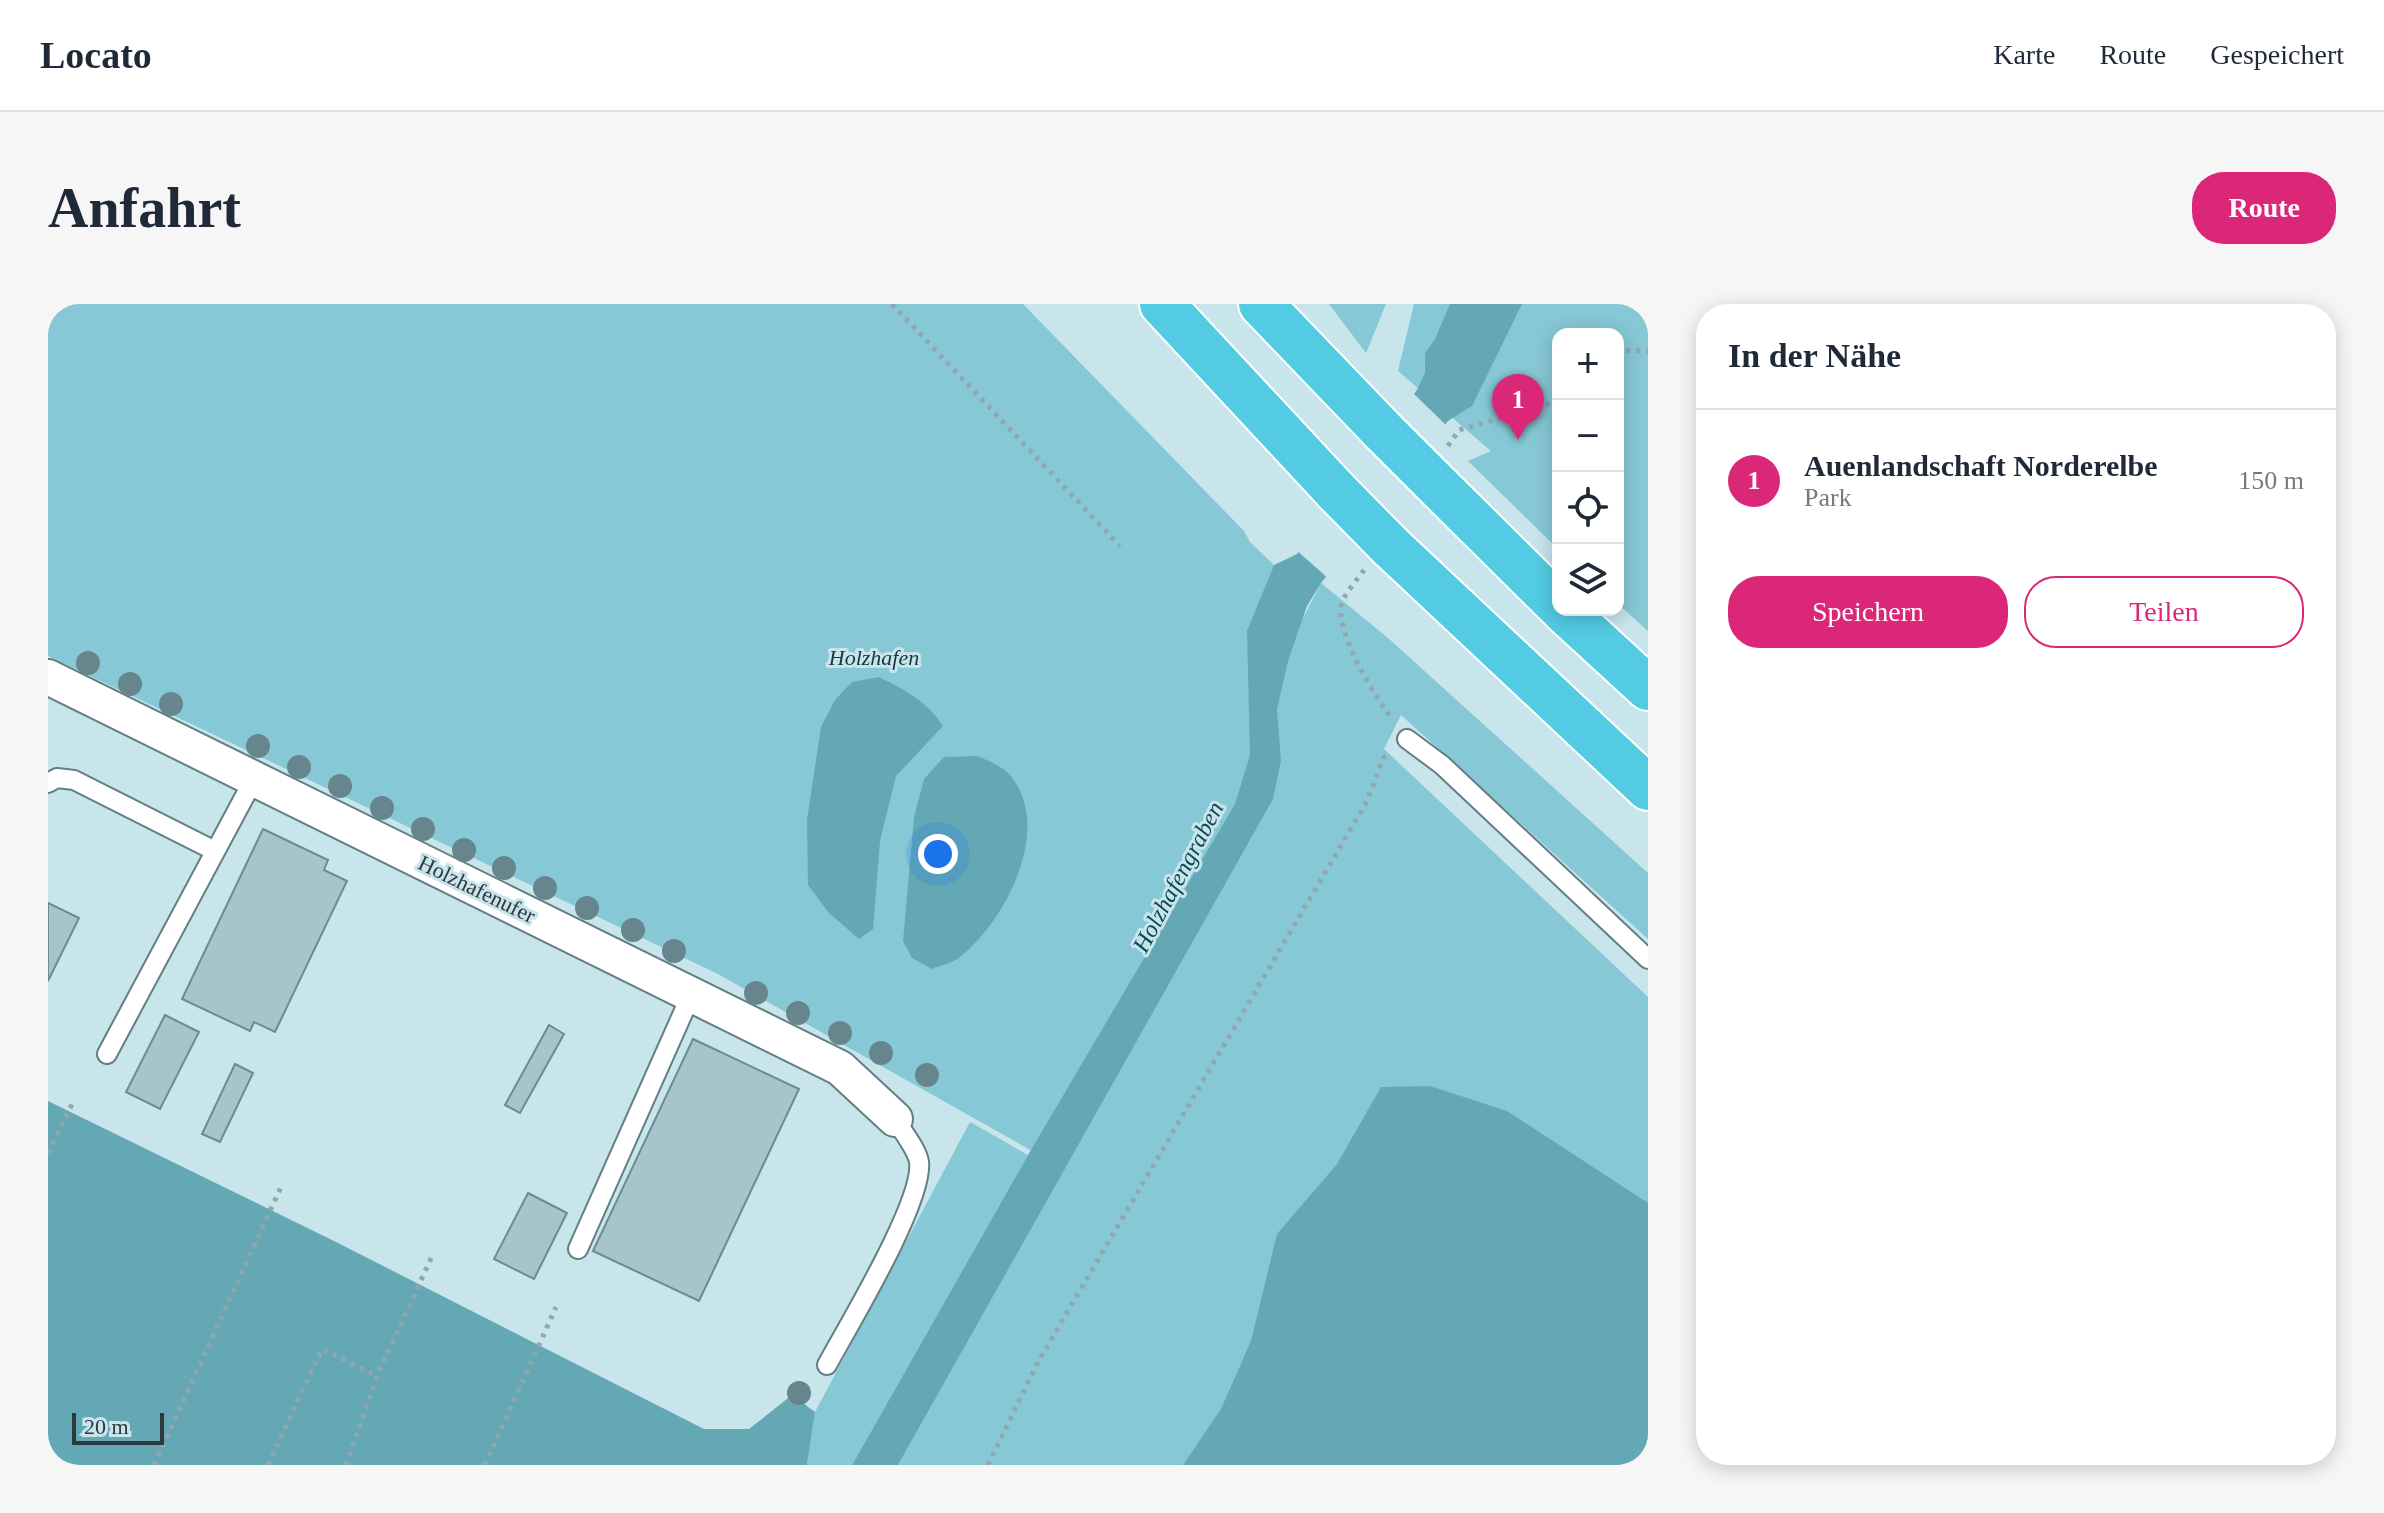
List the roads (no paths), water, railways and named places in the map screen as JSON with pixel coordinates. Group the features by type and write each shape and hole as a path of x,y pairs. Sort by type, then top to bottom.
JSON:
{"highway":[{"path":"1162,304 1390,546 1648,788"},
{"path":"1261,304 1552,599"},
{"path":"1570,616 1648,688"}],"street":[{"name":"Holzhafenufer","path":"48,677 840,1068 895,1119"}],"lane":[{"path":"1407,739 1442,765 1648,959"},
{"path":"48,783 57,778 74,780 215,851"},
{"path":"107,1054 254,779"},
{"path":"578,1249 691,995"},
{"path":"827,1365 916,1193 919,1161 895,1119"}],"place":[{"name":"Auenlandschaft Norderelbe","path":"1518,440"}],"park label":[{"name":"Holzhafen","path":"874,657"}],"water label":[{"name":"Holzhafengraben","path":"1178,877"}]}
